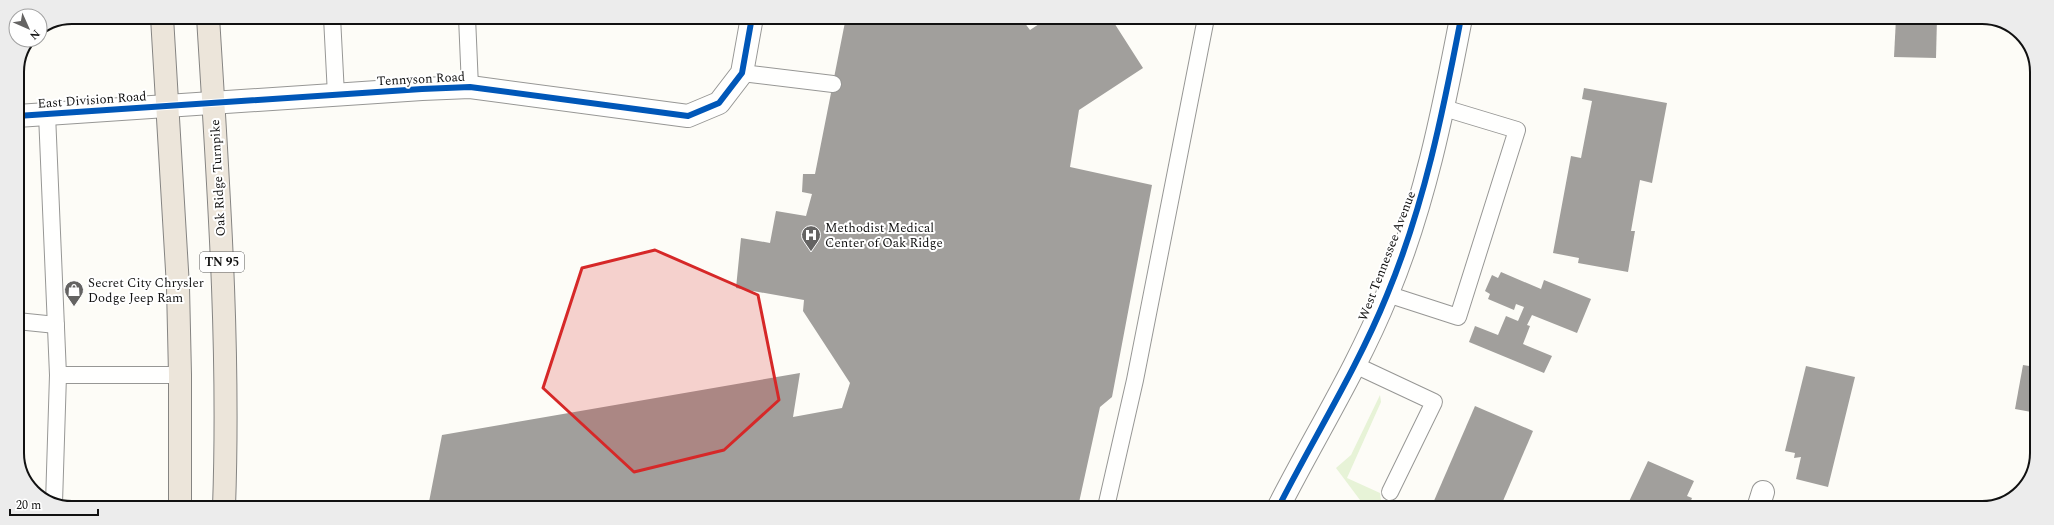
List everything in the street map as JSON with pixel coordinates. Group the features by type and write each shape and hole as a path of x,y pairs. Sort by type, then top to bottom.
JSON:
{"highway":[{"path":"162,24 168,106 180,375 180,501"},
{"name":"Oak Ridge Turnpike","path":"208,24 214,103 225,372 224,501"}],"street":[{"path":"742,73 751,24"},
{"name":"West Tennessee Avenue","path":"1282,501 1355,365 1387,294 1425,187 1444,108 1460,24"},
{"name":"Tennyson Road","path":"168,106 470,87 688,116 719,104 742,73"},
{"name":"East Division Road","path":"24,116 168,106"}],"lane":[{"path":"332,24 336,95"},
{"path":"467,24 470,87"},
{"path":"1108,501 1135,380 1205,24"},
{"path":"742,73 833,84"},
{"path":"1387,294 1458,317 1516,130 1444,108"},
{"path":"47,114 58,375 54,497"},
{"path":"24,322 56,325"},
{"path":"1355,365 1434,402 1390,492"},
{"path":"58,375 180,375"}],"highlighted area":[{"path":"655,250 758,295 779,400 724,450 634,472 543,388 582,268"}],"green space":[{"path":"1380,395 1381,402 1347,478 1380,493 1381,501 1361,501 1336,468 1351,455"}],"building":[{"path":"845,24 1026,24 1030,30 1039,24 1115,24 1143,68 1079,110 1070,167 1152,185 1112,397 1100,407 1079,501 429,501 442,435 800,373 793,417 842,408 850,383 803,311 804,300 736,288 741,238 770,243 776,211 806,216 812,194 802,192 803,174 815,174"},
{"path":"1896,24 1937,24 1936,58 1894,57"},
{"path":"1584,88 1667,103 1652,183 1640,180 1631,231 1635,231 1628,272 1578,263 1579,258 1553,253 1571,156 1581,158 1592,101 1582,99"},
{"path":"1501,272 1541,289 1544,280 1591,299 1577,333 1532,315 1527,325 1530,326 1523,344 1552,356 1544,373 1469,342 1475,326 1498,335 1506,316 1518,321 1524,307 1516,304 1514,310 1488,299 1490,294 1485,291 1492,275 1498,278"},
{"path":"2023,365 2030,366 2030,412 2015,409"},
{"path":"1806,366 1855,377 1828,487 1796,479 1801,457 1794,458 1795,453 1785,451"},
{"path":"1475,406 1533,431 1503,501 1434,501"},
{"path":"1648,461 1694,481 1687,496 1692,498 1691,501 1629,501"}],"cycle path":[{"path":"24,116 470,87 688,116 719,103 742,73 751,24"},
{"path":"1282,501 1362,350 1387,295 1400,261 1412,227 1431,158 1460,24"}],"place":[{"name":"Methodist Medical Center of Oak Ridge","path":"811,252"},
{"name":"Secret City Chrysler Dodge Jeep Ram","path":"74,307"}]}
